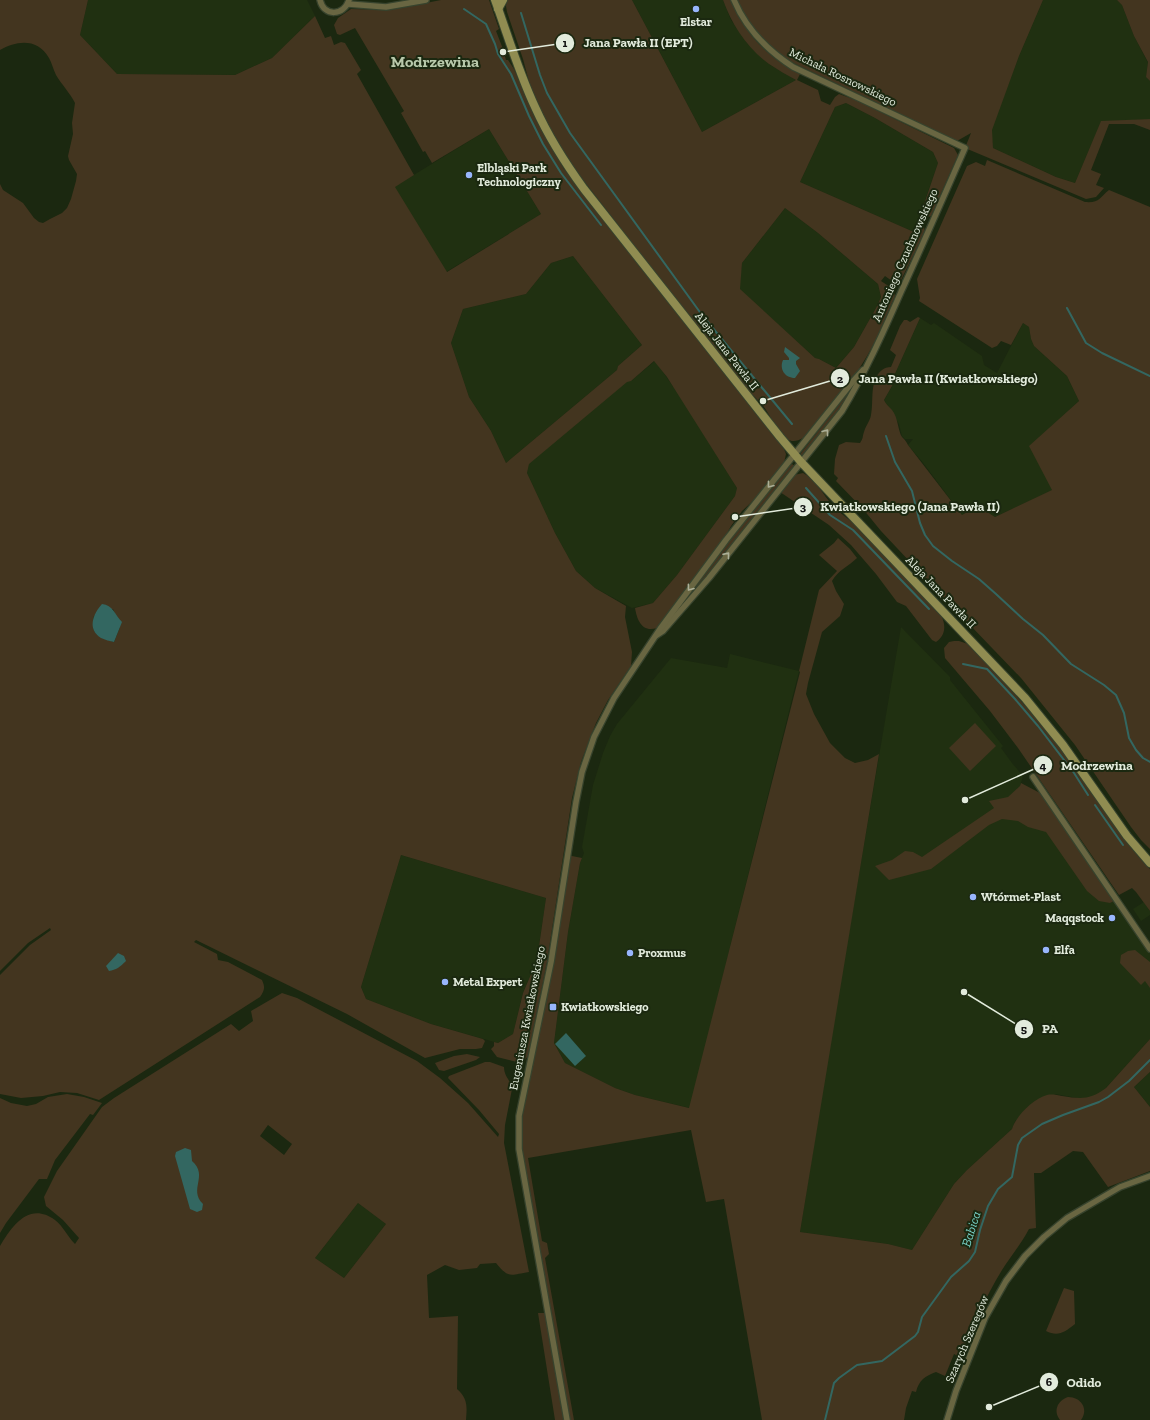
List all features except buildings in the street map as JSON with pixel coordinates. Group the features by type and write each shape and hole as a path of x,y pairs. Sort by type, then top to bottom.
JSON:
{"street":[{"path":"320,0 322,7 332,13 341,11 349,2 386,7 426,0"},
{"name":"Aleja Jana Pawła II","path":"495,0 535,108 568,166 760,413 794,454 1025,698 1064,746 1127,836 1150,863"},
{"path":"498,9 503,0"},
{"name":"Michała Rosnowskiego","path":"734,0 742,17 754,34 777,56 793,67 965,148"},
{"name":"Antoniego Czuchnowskiego","path":"801,462 842,411 859,382 863,370 880,338 965,148"},
{"name":"Antoniego Czuchnowskiego","path":"794,454 863,370"},
{"name":"Eugeniusza Kwiatkowskiego","path":"567,1420 519,1149 519,1116 551,962 582,772 594,737 605,713 655,637 726,540 794,454"},
{"name":"Eugeniusza Kwiatkowskiego","path":"655,637 663,631 709,578 801,462"},
{"path":"1033,777 1150,949"},
{"name":"Szarych Szeregów","path":"947,1420 957,1387 985,1318 1006,1281 1025,1256 1044,1237 1067,1218 1120,1187 1150,1176"}],"shaded area":[{"path":"0,0 88,0 80,35 117,74 235,75 272,58 315,16 325,38 331,36 334,45 341,42 345,43 361,70 357,74 414,175 395,187 447,272 541,214 489,129 432,163 425,151 423,152 401,113 404,111 355,28 340,35 337,34 334,25 338,18 351,9 390,10 441,0 489,0 499,29 496,31 503,49 501,50 502,53 504,53 506,60 508,60 514,69 536,120 564,169 784,449 786,454 784,463 757,497 742,511 725,537 657,628 652,629 648,629 641,624 637,617 635,608 653,603 677,575 735,496 737,488 667,377 654,361 529,464 527,473 555,533 576,571 595,588 626,606 625,617 632,652 631,666 608,700 596,723 581,762 572,798 547,962 528,1056 524,1061 517,1062 497,1057 491,1049 494,1046 494,1042 498,1043 513,1034 523,993 537,960 546,898 401,855 361,987 366,999 431,1024 483,1039 485,1041 482,1048 460,1049 425,1058 347,1014 196,940 194,942 217,954 218,960 228,962 262,980 264,988 260,997 99,1100 77,1093 60,1092 43,1096 21,1098 0,1094 0,975 30,945 51,930 50,928 28,943 0,971 0,184 3,190 23,203 34,218 43,223 62,213 67,208 71,199 77,174 68,156 73,134 72,123 75,103 56,75 49,58 39,47 27,43 13,44 0,50","holes":["573,256 642,345 618,366 617,370 506,463 491,431 469,397 451,343 463,309 526,294 551,263","113,609 120,627 114,642 96,634 93,627 94,616"]},
{"path":"88,0 307,0 315,16 272,58 235,75 117,74 80,35"},
{"path":"507,0 632,0 702,132 796,80 761,58 747,43 736,27 723,0 731,0 742,23 758,43 778,61 800,74 797,80 818,90 821,101 830,105 839,94 856,100 954,148 958,155 931,216 920,216 938,163 933,152 846,103 835,107 800,182 914,232 918,223 924,227 925,232 901,280 892,281 885,276 881,281 893,289 895,296 875,342 867,356 859,369 803,438 797,441 790,441 782,435 764,407 742,384 573,167 541,113 531,89 506,6","holes":["785,208 818,233 878,284 881,297 854,347 836,368 815,358 740,289 742,263"]},
{"name":"Elstar","path":"632,0 723,0 731,20 747,43 769,64 796,80 702,132"},
{"path":"737,0 1043,0 1019,56 992,130 993,148 1056,177 1075,183 1101,121 1150,119 1150,130 1134,124 1109,124 1091,170 1101,174 1096,185 1104,188 1096,197 1086,199 965,148 971,133 957,141 787,60 760,36 750,24"},
{"path":"1043,0 1117,0 1122,5 1134,36 1148,63 1146,77 1150,81 1150,119 1101,122 1075,183 1056,177 993,148 991,130 1019,56"},
{"path":"1117,0 1150,0 1150,81 1146,77 1148,62 1134,36 1122,5"},
{"path":"846,103 933,152 938,163 914,232 800,182 835,107"},
{"name":"Elbląski Park Technologiczny","path":"489,129 541,214 446,272 394,187"},
{"path":"987,160 1085,202 1097,201 1109,190 1150,207 1150,849 1131,827 1075,745 1021,678 881,531 863,509 836,481 838,478 834,474 835,459 839,445 846,442 860,443 862,439 871,415 875,379 883,369 891,367 896,355 890,350 900,326 904,320 910,322 918,317 920,318 894,376 896,379 884,400 894,413 902,437 962,515 978,506 995,517 1052,490 1029,446 1079,401 1067,376 1034,346 1029,327 1023,323 1011,345 1001,341 997,346 992,348 919,301 920,298 917,279 967,166 976,162 985,166"},
{"path":"785,208 818,233 878,284 881,297 876,308 854,347 836,368 815,358 739,289 742,263"},
{"path":"573,256 642,345 618,366 617,370 506,463 491,431 469,397 451,343 463,309 526,294 551,263"},
{"path":"920,318 931,325 934,323 982,356 984,365 997,373 1023,323 1029,327 1034,346 1067,376 1079,401 1030,446 1053,490 995,517 978,506 962,515 908,445 913,439 905,439 902,436 899,424 884,400 896,379 894,376"},
{"path":"655,361 680,396 737,488 735,496 677,575 653,603 632,608 595,588 576,571 555,533 527,473 529,463 627,381 631,381"},
{"path":"859,375 835,415 810,448 801,456 801,453 844,398"},
{"path":"792,464 795,466 662,630 728,540 786,468"},
{"path":"803,473 814,482 829,501 844,516 855,524 941,615 944,622 944,630 942,636 936,642 932,640 906,606 897,602 876,574 851,545 829,525 780,492 794,475"},
{"path":"838,538 857,558 840,571 832,581 844,604 840,616 822,632 806,694 814,714 830,743 845,758 855,763 868,760 879,754 800,1232 888,1244 912,1250 954,1184 967,1170 1012,1129 1017,1119 1031,1104 1047,1095 1085,1098 1095,1095 1106,1088 1150,1039 1150,1072 1134,1087 1150,1107 1150,1171 1108,1187 1083,1152 1073,1151 1041,1173 1034,1173 1036,1228 1029,1229 1002,1270 979,1313 960,1357 954,1354 945,1376 936,1372 921,1381 916,1392 912,1391 906,1408 904,1420 762,1420 724,1199 706,1202 691,1130 528,1158 542,1241 547,1243 549,1254 545,1258 574,1420 555,1420 538,1313 548,1313 518,1133 551,962 567,855 582,858 568,932 554,1043 565,1063 615,1088 635,1095 689,1108 800,672 819,590 837,571 819,555"},
{"path":"901,627 950,677 950,680 1003,746 1001,748 1023,776 1020,786 1110,903 1114,901 1150,954 1150,1039 1106,1088 1097,1095 1088,1098 1077,1098 1055,1094 1015,1121 1012,1129 967,1170 954,1184 912,1250 888,1244 800,1232 831,1038"},
{"path":"954,641 968,644 1035,717 1082,777 1128,844 1150,869 1150,911 1132,888 1119,895 1018,748 990,711 945,658 944,648 949,642"},
{"path":"730,654 799,671 690,1108 635,1095 615,1088 565,1063 554,1043 568,932 580,863 584,853 582,847 593,785 610,736 617,724 671,658 727,668"},
{"path":"975,723 996,746 970,771 949,748"},
{"path":"1021,783 1040,793 1114,901 1110,903 1099,901 1087,891 1046,832 1028,827 1018,821 1002,819 989,825 931,869 889,880 875,866 892,860 905,851 913,852 922,857 994,808 989,801 1008,797 1020,786"},
{"name":"Metal Expert","path":"401,855 546,898 537,960 523,993 513,1034 498,1043 431,1024 366,999 361,987"},
{"path":"1144,902 1150,911 1150,915 1141,921 1133,909"},
{"path":"1135,950 1150,962 1150,988 1145,981 1141,985 1120,963 1121,955 1128,951"},
{"path":"282,993 297,998 417,1061 440,1078 468,1103 498,1137 499,1134 479,1110 448,1078 449,1076 485,1062 490,1062 504,1067 512,1089 505,1125 504,1143 529,1272 510,1275 504,1272 496,1263 480,1264 477,1268 459,1270 445,1265 427,1275 429,1318 458,1316 457,1389 463,1396 466,1403 466,1420 0,1420 0,1246 10,1231 22,1218 37,1213 46,1215 55,1220 61,1225 75,1244 79,1238 63,1220 46,1206 44,1197 57,1171 102,1107 231,1024 239,1031 253,1021 251,1011","holes":["268,1125 292,1144 284,1155 260,1136","358,1203 386,1224 344,1278 315,1258"]},
{"path":"467,1054 480,1057 476,1060 444,1071 439,1070 435,1063 454,1056"},
{"path":"1150,1072 1150,1107 1134,1087"},
{"path":"67,1094 84,1097 102,1103 93,1115 90,1114 55,1160 47,1179 39,1179 0,1233 0,1098 11,1103 27,1106 36,1104 48,1097"},
{"path":"358,1203 386,1224 344,1278 315,1258"},
{"path":"1064,1288 1074,1291 1075,1324 1061,1333 1050,1333 1046,1331"},
{"path":"1068,1397 1077,1399 1082,1404 1084,1412 1081,1420 1060,1420 1058,1417 1057,1407 1061,1401"}],"water":[{"path":"785,347 800,358 796,361 796,364 800,371 795,378 791,378 786,375 782,370 783,360 789,360 784,352"},
{"path":"102,604 109,606 122,622 114,642 101,638 94,630 94,617"},
{"path":"118,953 124,956 126,961 118,968 109,971 106,966"},
{"path":"566,1033 586,1056 575,1066 555,1044"},
{"path":"185,1148 191,1150 192,1161 199,1172 197,1193 203,1204 202,1210 197,1212 190,1209 175,1156 176,1152"}],"waterway":[{"path":"464,9 486,24 498,54 511,74 543,144 561,173 601,225"},
{"path":"521,13 547,93 570,133 702,315 792,424"},
{"path":"1067,308 1086,343 1102,353 1150,376"},
{"path":"886,436 895,462 912,491 920,523 925,535 933,546 979,579 1043,635 1071,664 1104,685 1116,695 1124,713 1129,738 1136,750 1143,758 1150,762"},
{"path":"806,488 830,515 853,530 929,609"},
{"path":"963,664 987,669 1038,726 1074,773 1088,795"},
{"path":"1095,805 1123,845"},
{"name":"Babica","path":"825,1420 834,1383 857,1365 882,1361 915,1336 918,1332 922,1317 951,1277 969,1261 975,1252 988,1206 998,1189 1012,1177 1018,1145 1022,1138 1042,1124 1099,1102 1108,1097 1129,1081 1150,1060"}],"place":[{"name":"Elstar","path":"696,9"},
{"name":"Jana Pawła II (EPT)","path":"503,52"},
{"name":"Elbląski Park Technologiczny","path":"469,175"},
{"name":"Jana Pawła II (Kwiatkowskiego)","path":"763,401"},
{"name":"Kwiatkowskiego (Jana Pawła II)","path":"735,517"},
{"name":"Modrzewina","path":"965,800"},
{"name":"Wtórmet-Plast","path":"973,897"},
{"name":"Maqqstock","path":"1112,918"},
{"name":"Elfa","path":"1046,950"},
{"name":"Proxmus","path":"630,953"},
{"name":"Metal Expert","path":"445,982"},
{"name":"PA","path":"964,992"},
{"name":"Kwiatkowskiego","path":"553,1007"},
{"name":"Odido","path":"989,1407"}],"district":[{"name":"Modrzewina","path":"435,61"}]}
